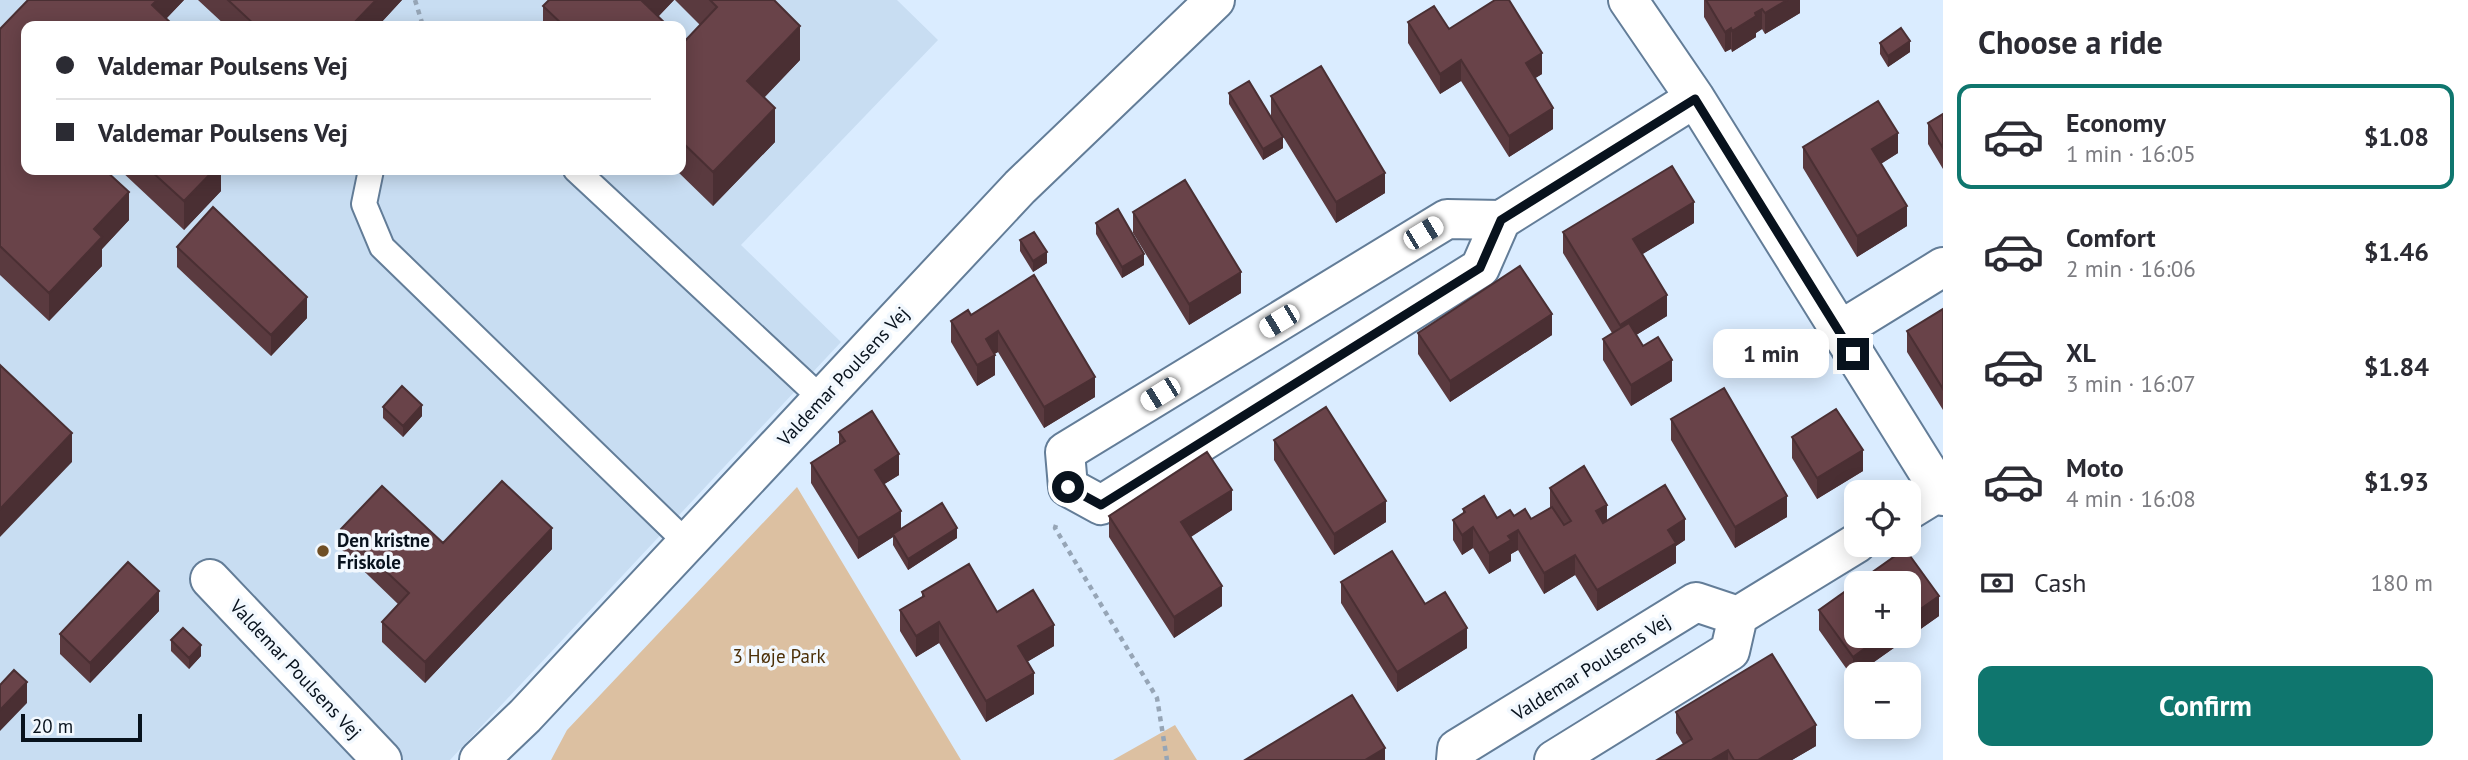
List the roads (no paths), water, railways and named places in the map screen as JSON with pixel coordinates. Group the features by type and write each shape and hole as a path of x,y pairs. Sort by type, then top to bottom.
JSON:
{"street":[{"name":"Valdemar Poulsens Vej","path":"479,760 525,716 1020,187 1215,0"},
{"path":"1628,0 1695,99 1839,331 1931,499"},
{"path":"1501,220 1480,268 1101,505 1068,487 1065,452 1447,219 1501,220 1695,99"},
{"path":"1839,331 1943,267"},
{"path":"1554,760 1730,650 1738,616 1844,550"},
{"name":"Valdemar Poulsens Vej","path":"210,579 382,760"},
{"name":"Valdemar Poulsens Vej","path":"1456,760 1457,749 1696,602 1738,616"}],"lane":[{"path":"370,175 364,204 382,247 687,543"},
{"path":"581,175 822,399"}],"place":[{"name":"Den kristne Friskole","path":"323,551"}],"park label":[{"name":"3 Høje Park","path":"779,656"}]}
